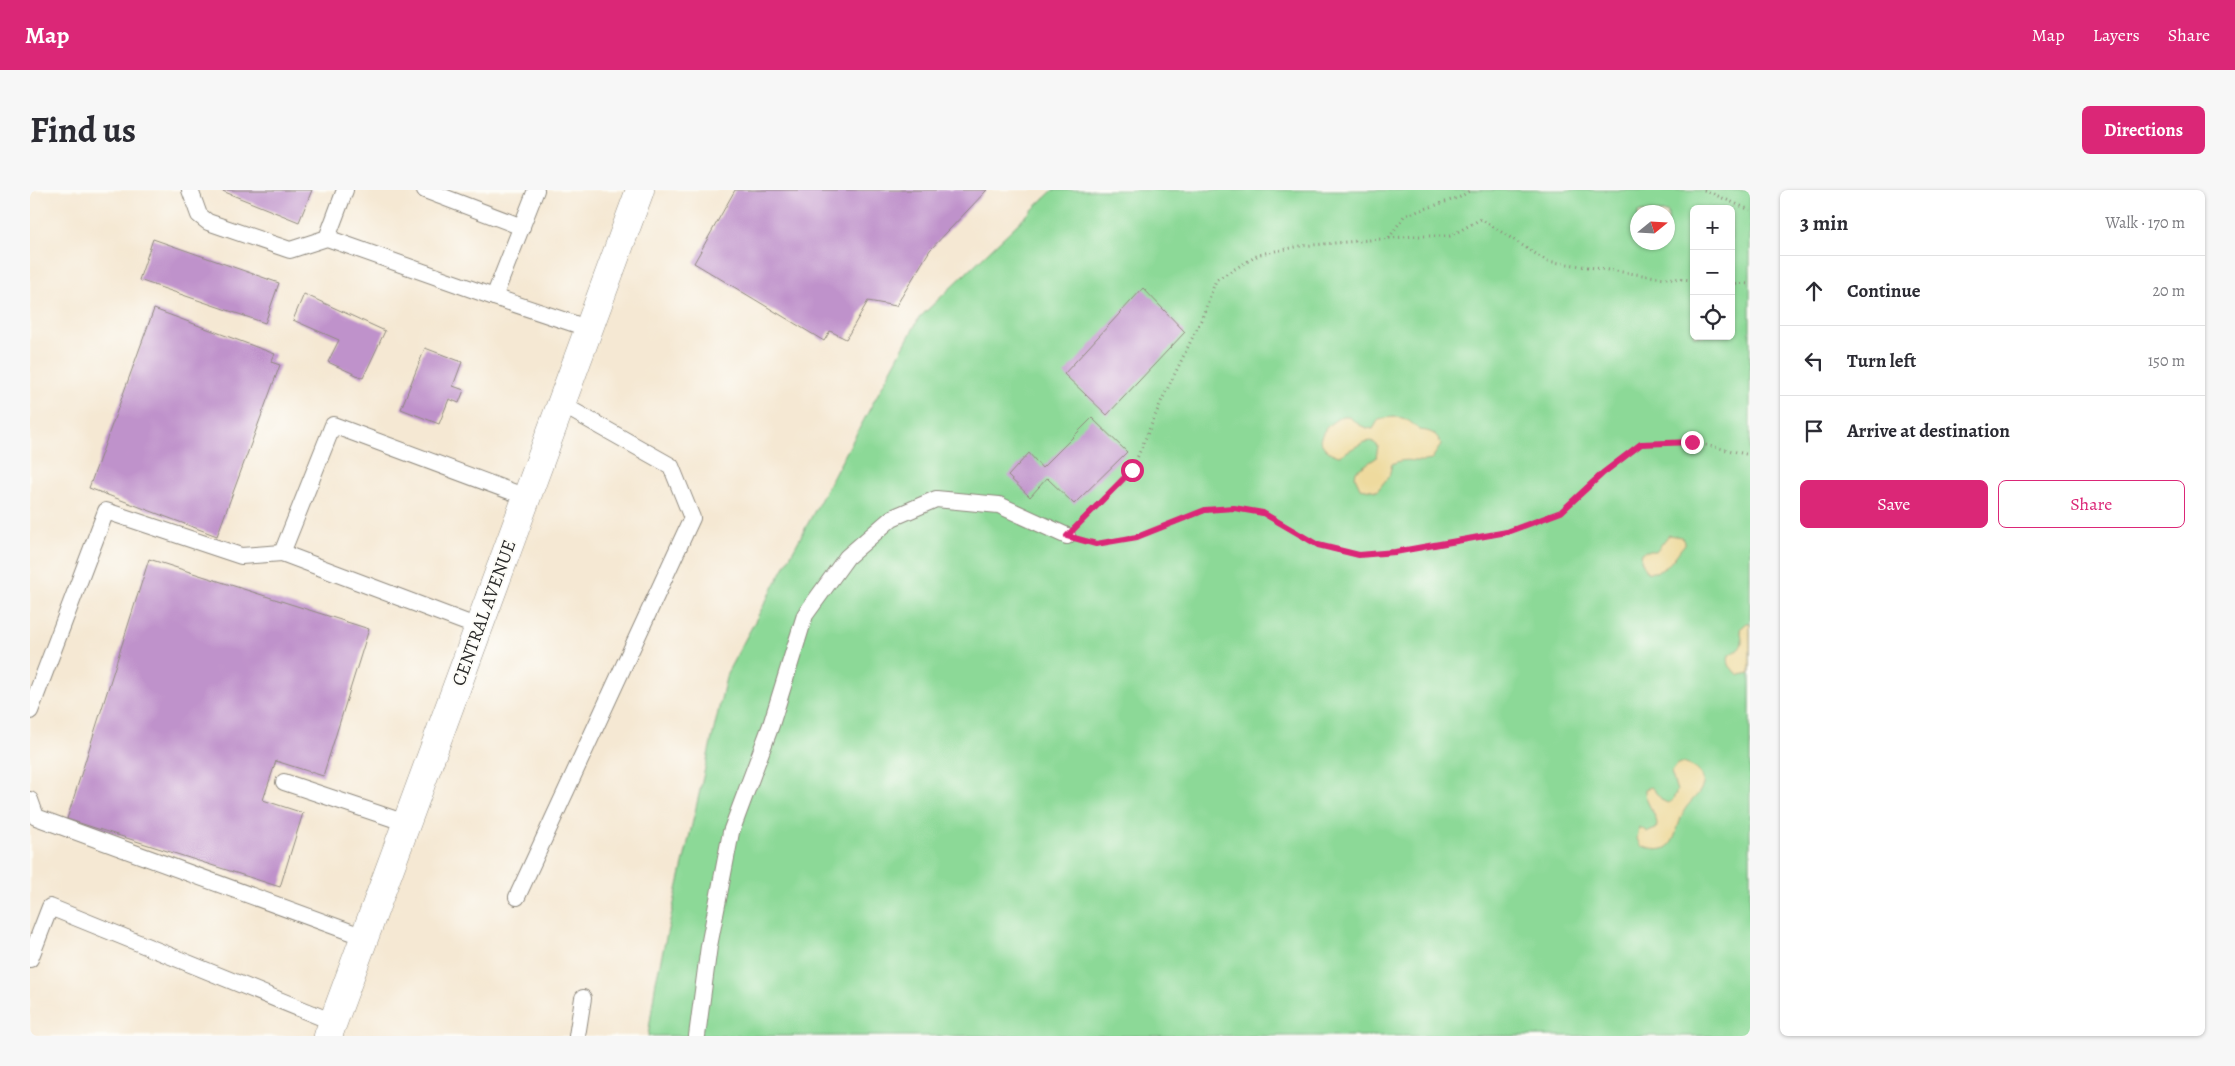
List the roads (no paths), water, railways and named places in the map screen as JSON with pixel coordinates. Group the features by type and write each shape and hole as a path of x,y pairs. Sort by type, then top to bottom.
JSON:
{"main road":[{"name":"CENTRAL AVENUE","path":"330,1029 640,190"}],"lane":[{"path":"190,190 199,215 208,222 290,250 327,238 590,329"},
{"path":"327,238 345,190"},
{"path":"425,190 522,227"},
{"path":"494,297 536,190"},
{"path":"517,897 692,518 671,466 561,404"},
{"path":"282,553 333,424 526,497"},
{"path":"697,1036 709,946 730,832 771,725 805,615 847,557 892,518 936,499 999,506 1067,536"},
{"path":"30,711 106,511 241,556 282,553 478,627"},
{"path":"284,782 406,823"},
{"path":"30,800 36,817 364,937"},
{"path":"30,959 50,907 330,1029"},
{"path":"577,1036 583,998"}]}
